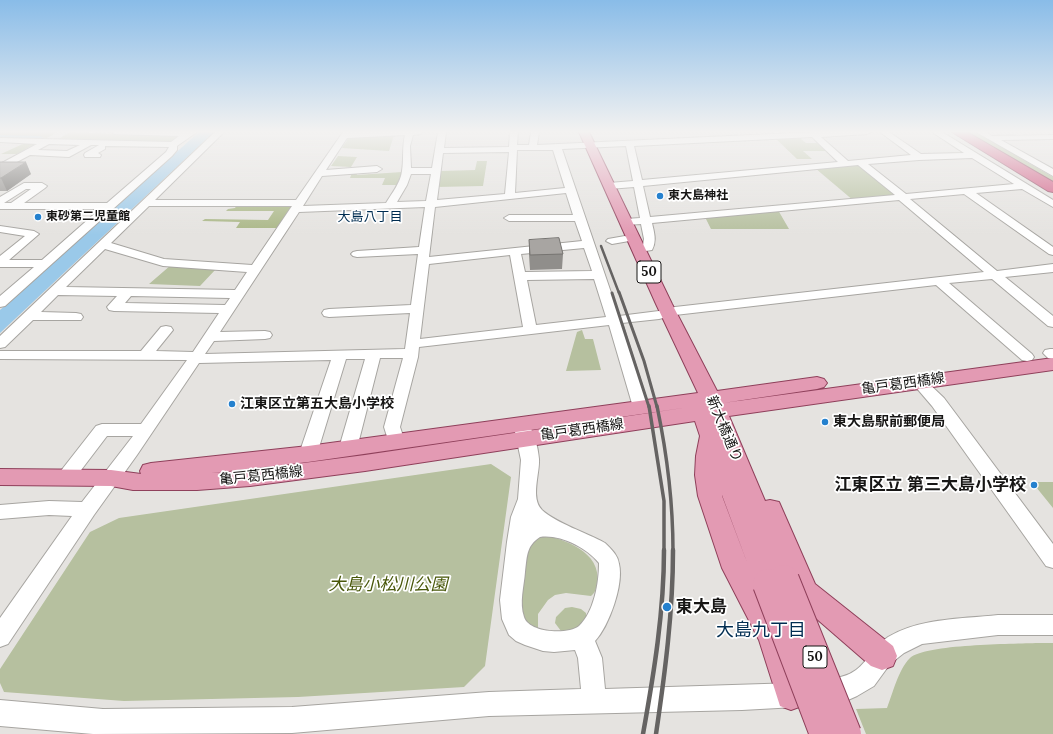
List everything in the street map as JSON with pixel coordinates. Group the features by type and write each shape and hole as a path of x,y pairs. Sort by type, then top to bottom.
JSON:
{"highway":[{"path":"1016,166 1053,188"},
{"path":"1024,166 1053,183"}],"main road":[{"name":"新大橋通り","path":"593,166 619,240 664,314"},
{"name":"新大橋通り","path":"598,166 639,248 664,314 711,416 776,582 846,734"},
{"name":"亀戸葛西橋線","path":"338,456 523,431 641,407 711,416 922,369 1027,357 1052,356"},
{"name":"亀戸葛西橋線","path":"0,477 110,478 133,482 197,482 250,478 396,442 711,416 919,382 1052,356"},
{"path":"711,416 758,480 805,592 882,656"},
{"path":"711,416 707,469 710,496 735,568 762,615 774,640 791,695"},
{"name":"新大橋通り","path":"776,582 825,734"}],"street":[{"path":"0,302 110,206 152,166"},
{"path":"0,344 185,166"},
{"path":"0,637 87,510 146,430 196,358 324,166"},
{"path":"390,205 402,185 407,171 407,166"},
{"path":"396,442 392,427 412,349 423,255 436,166"},
{"path":"510,196 512,166"},
{"path":"563,166 614,320 641,407"},
{"path":"635,166 650,239 648,248 639,248"},
{"path":"609,186 823,166"},
{"path":"865,166 1053,323"},
{"path":"992,166 1053,204"},
{"path":"1041,166 1053,173"},
{"path":"320,173 338,173 377,169"},
{"path":"407,171 436,171"},
{"path":"626,222 1023,186"},
{"path":"147,203 298,206 430,204 570,190"},
{"path":"966,191 1053,252"},
{"path":"0,212 6,205 110,206"},
{"path":"510,218 579,218"},
{"path":"0,229 34,234 1,263"},
{"path":"356,254 423,255 515,251 588,244"},
{"path":"104,245 163,262 189,266 255,269"},
{"path":"515,251 530,330"},
{"path":"1,263 45,263"},
{"path":"0,355 145,356 196,358 340,356 374,354 530,330 1053,268"},
{"path":"520,276 598,275"},
{"path":"939,281 1027,357"},
{"path":"56,291 238,294"},
{"path":"129,292 114,307 228,309"},
{"path":"329,313 417,308"},
{"path":"30,316 76,316"},
{"path":"145,356 166,330"},
{"path":"209,337 265,335"},
{"path":"338,456 374,354"},
{"path":"338,456 340,356"},
{"path":"919,382 938,402 1053,560"},
{"path":"66,477 102,430 146,430"},
{"path":"523,431 530,460 527,500 520,520 516,554 512,605 514,620 518,628 525,635 542,641 569,641 582,637 591,631 598,620 609,576 609,562 603,552 538,518 530,508 527,500"},
{"path":"0,512 49,508 87,510"},
{"path":"516,554 524,536 532,532 554,529 568,534"},
{"path":"0,713 102,722 292,720 455,706 791,695 848,688 865,678 882,656 896,645 918,634 998,626 1053,625"},
{"path":"582,637 590,658 594,701"}],"green space":[{"path":"476,166 486,166 483,186 436,187 440,171 475,170"},
{"path":"861,166 900,197 854,201 815,168"},
{"path":"1008,166 1034,166 1053,177 1053,193"},
{"path":"402,172 397,185 382,185 385,178 350,178 352,173 356,173 357,175"},
{"path":"237,205 284,205 291,207 278,228 236,228 240,222 202,221 205,219 268,220 274,211 226,211 228,209 235,208"},
{"path":"778,210 789,229 711,229 705,217"},
{"path":"171,265 216,269 200,286 149,284"},
{"path":"582,330 585,339 593,339 601,370 566,371 577,332"},
{"path":"974,370 903,380 879,382 877,380"},
{"name":"大島小松川公園","path":"491,464 511,477 485,666 464,687 298,697 124,701 4,692 0,683 0,669 90,532 119,518"},
{"path":"1032,482 1053,482 1053,508"},
{"path":"541,535 570,544 588,555 594,563 597,572 597,582 595,591 591,596 566,593 555,595 548,600 538,614 538,634 517,612 523,550"},
{"path":"572,607 581,609 586,613 586,621 575,630 561,631 555,623 556,617 565,608"},
{"path":"1053,643 1053,734 866,734 856,709 887,708 902,669 910,658 919,653 950,647"}],"water":[{"path":"161,166 178,166 0,333 0,310"}],"building":[{"path":"0,166 19,166 1,178"},
{"path":"559,238 563,254 530,255 529,240"}],"railway":[{"path":"601,246 619,293"},
{"path":"619,292 644,361 657,407"},
{"path":"612,293 649,407"},
{"path":"643,734 660,619 664,573 664,501 649,406"},
{"path":"657,406 669,478 673,551"},
{"path":"656,734 668,642 672,596 673,551"}],"place":[{"name":"東大島神社","path":"660,196"},
{"name":"東砂第二児童館","path":"38,217"},
{"name":"江東区立第五大島小学校","path":"232,404"},
{"name":"東大島駅前郵便局","path":"825,422"},
{"name":"江東区立 第三大島小学校","path":"1034,485"},
{"name":"東大島","path":"667,607"}],"district":[{"name":"大島八丁目","path":"370,217"},
{"name":"大島九丁目","path":"761,631"}]}
